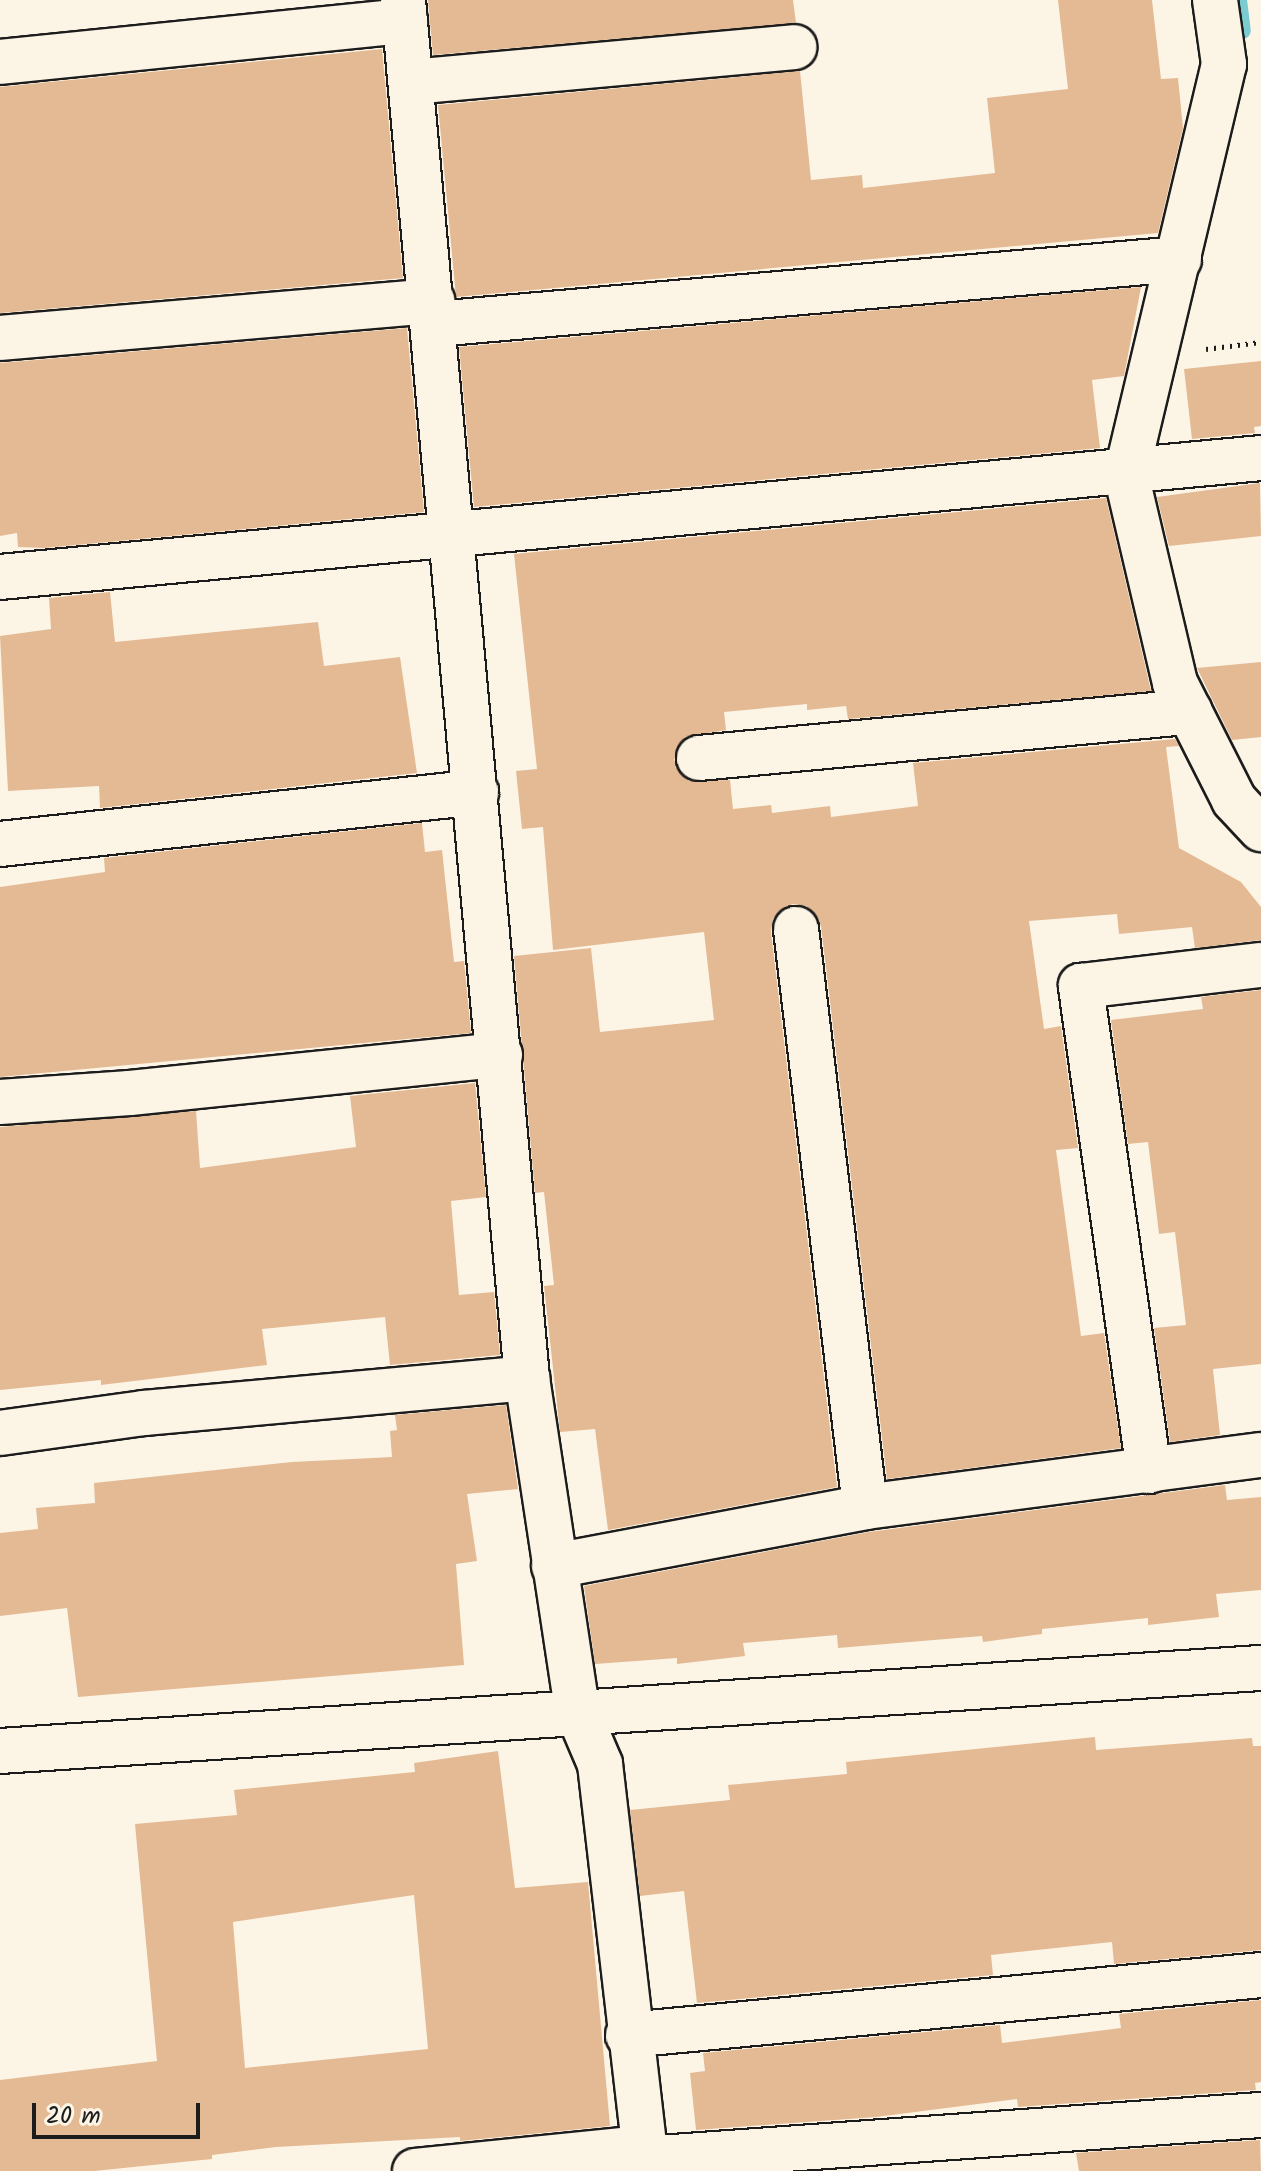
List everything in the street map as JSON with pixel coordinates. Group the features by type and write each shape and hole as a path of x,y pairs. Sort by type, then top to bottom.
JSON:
{"street":[{"path":"1215,0 1242,62 1179,259 1126,474 1175,683 1234,800 1261,829"},
{"path":"0,62 404,10 456,537 527,1378 577,1710 600,1764 628,2035 645,2159"},
{"path":"411,82 794,47"},
{"path":"0,338 434,313 1179,259"},
{"path":"0,577 1126,474 1261,458"},
{"path":"699,758 1190,712"},
{"path":"0,844 476,792"},
{"path":"796,929 865,1507"},
{"path":"1149,1471 1081,986 1261,965"},
{"path":"0,1102 130,1093 500,1055"},
{"path":"0,1433 144,1413 527,1378"},
{"path":"554,1566 865,1507 1261,1455"},
{"path":"0,1751 577,1710 1261,1668"},
{"path":"628,2035 1261,1975"},
{"path":"415,2171 645,2159 1261,2115"}],"building":[{"path":"428,0 793,0 796,23 433,55"},
{"path":"1058,0 1152,0 1161,79 1178,78 1183,128 1158,233 456,297 438,105 800,71 811,180 862,175 863,188 995,173 987,98 1068,89"},
{"path":"382,49 403,278 0,313 0,87"},
{"path":"1141,287 1124,376 1092,380 1100,448 474,507 459,347"},
{"path":"407,328 424,512 44,548 18,547 17,533 0,536 0,363"},
{"path":"1261,361 1261,426 1254,427 1255,433 1192,439 1184,369"},
{"path":"1260,483 1261,536 1169,546 1157,497"},
{"path":"1106,498 1151,691 848,719 846,706 807,710 807,704 724,712 726,730 685,737 674,760 689,781 730,780 733,809 771,805 772,813 830,806 831,817 918,806 913,763 1175,739 1179,746 1166,747 1179,848 1241,882 1261,907 1261,940 1195,948 1192,927 1119,934 1117,914 1029,921 1044,1029 1061,1026 1078,1148 1056,1150 1081,1336 1104,1333 1121,1448 887,1479 821,926 807,906 792,904 773,918 771,932 837,1487 608,1530 595,1429 560,1432 544,1286 554,1285 544,1192 535,1193 514,956 591,948 600,1032 714,1020 704,932 553,950 543,827 522,829 516,771 537,769 514,554"},
{"path":"110,592 115,642 318,622 324,666 400,657 417,773 100,808 99,786 8,791 0,636 51,629 49,598"},
{"path":"1261,662 1261,737 1232,740 1197,668"},
{"path":"422,823 425,852 442,850 454,962 464,961 471,1033 0,1077 0,887 105,872 104,858"},
{"path":"1261,990 1261,1364 1213,1369 1220,1435 1170,1442 1154,1328 1186,1325 1175,1232 1159,1234 1148,1142 1128,1144 1111,1020 1203,1009 1201,997"},
{"path":"475,1083 486,1197 451,1201 459,1295 494,1292 500,1355 390,1365 385,1317 262,1329 267,1365 101,1385 101,1380 0,1390 0,1127 196,1111 200,1168 356,1147 350,1096"},
{"path":"506,1405 518,1489 467,1494 477,1561 456,1564 464,1665 78,1697 67,1608 0,1616 0,1533 38,1529 36,1508 95,1503 94,1483 292,1462 392,1457 390,1431 397,1430 395,1415"},
{"path":"1225,1485 1227,1500 1261,1497 1261,1590 1216,1594 1219,1617 1148,1625 1148,1618 1042,1629 1042,1634 983,1642 982,1636 838,1648 837,1635 743,1643 745,1656 677,1664 677,1658 595,1664 584,1586 869,1532"},
{"path":"1095,1737 1096,1750 1252,1738 1253,1746 1261,1746 1261,1950 1114,1964 1112,1942 991,1955 993,1975 697,2003 684,1891 640,1896 630,1810 730,1800 728,1785 847,1774 846,1762"},
{"path":"498,1751 515,1888 588,1882 610,2126 460,2141 460,2137 276,2147 212,2155 212,2159 94,2171 0,2171 0,2080 157,2061 135,1824 237,1815 234,1790 415,1772 414,1763","holes":["414,1895 428,2049 245,2068 233,1922"]},
{"path":"1261,2000 1261,2082 1255,2083 1256,2090 1018,2107 1017,2099 876,2117 696,2130 690,2073 705,2071 703,2053 1000,2025 1002,2043 1121,2028 1119,2014"},
{"path":"1260,2140 1261,2171 1079,2171 1076,2153"}],"waterway":[{"path":"1239,0 1243,31"}]}
